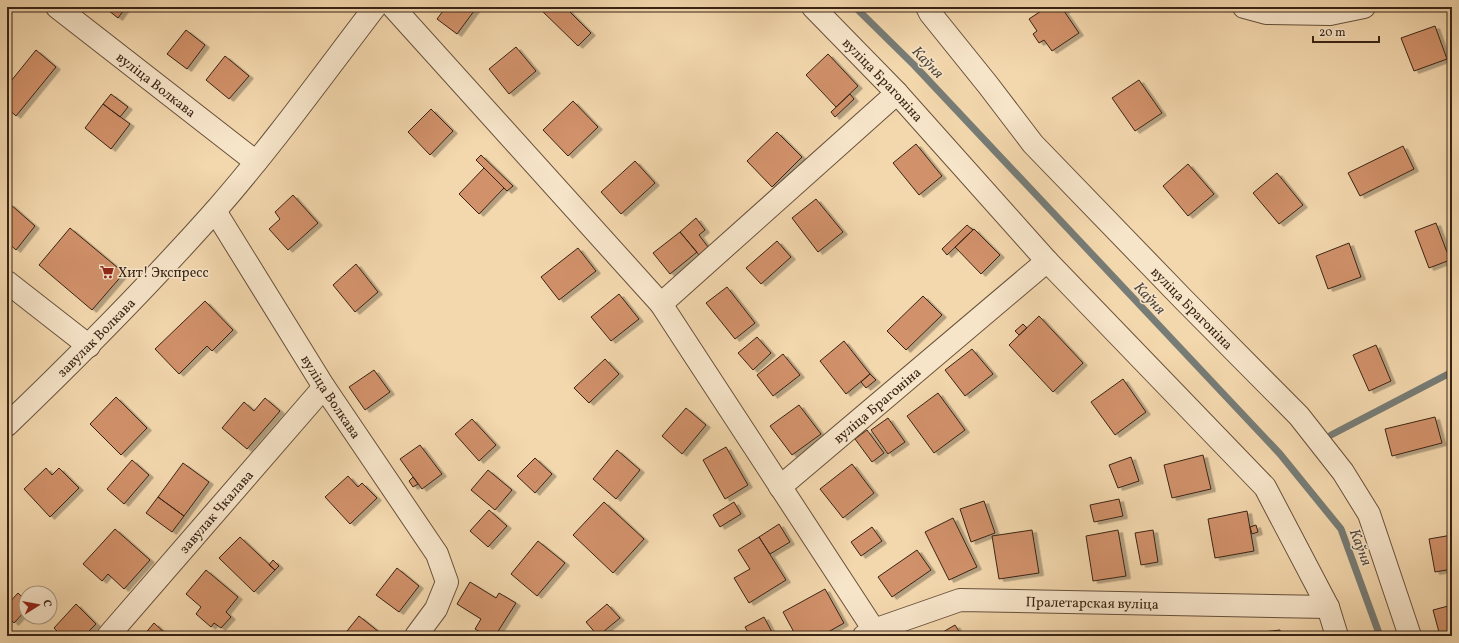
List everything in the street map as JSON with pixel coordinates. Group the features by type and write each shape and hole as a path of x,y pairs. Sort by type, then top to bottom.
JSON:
{"street":[{"name":"вуліца Волкава","path":"57,7 256,162"},
{"name":"завулак Волкава","path":"7,425 89,346 215,211 256,162 375,7"},
{"path":"393,7 661,304 780,487 869,633"},
{"name":"вуліца Брагоніна","path":"814,7 897,93 1047,261 1265,487 1328,607 1337,636"},
{"name":"вуліца Брагоніна","path":"927,7 930,13 1033,144 1299,416 1343,472 1369,514 1410,636"},
{"path":"1244,7 1266,13 1330,14 1364,7"},
{"path":"661,304 897,93"},
{"name":"вуліца Волкава","path":"215,211 324,387 437,554 447,582 436,609 416,636"},
{"name":"вуліца Брагоніна","path":"780,487 1047,261"},
{"path":"7,282 89,346"},
{"name":"завулак Чкалава","path":"108,636 324,387"},
{"name":"Пралетарская вуліца","path":"869,633 960,600 1328,607"}],"building":[{"path":"104,7 126,7 118,18"},
{"path":"446,7 477,7 457,34 437,19"},
{"path":"538,7 565,7 591,33 578,46"},
{"path":"1047,7 1065,7 1066,9 1064,11 1079,33 1052,51 1044,40 1039,43 1033,34 1037,31 1029,19"},
{"path":"1435,26 1447,59 1414,71 1401,38"},
{"path":"186,30 205,45 187,69 167,54"},
{"path":"516,47 536,71 509,94 489,69"},
{"path":"36,50 56,67 16,116 7,108 7,86"},
{"path":"828,54 858,86 836,107 806,75"},
{"path":"225,56 249,76 229,99 206,80"},
{"path":"1139,80 1162,113 1135,131 1112,98"},
{"path":"111,94 128,107 120,117 103,104"},
{"path":"850,94 854,99 835,117 831,112"},
{"path":"573,101 598,127 568,156 543,130"},
{"path":"103,104 130,124 111,149 85,128"},
{"path":"431,109 453,131 430,155 408,132"},
{"path":"777,132 802,157 772,187 747,161"},
{"path":"916,144 942,176 919,195 893,163"},
{"path":"1403,146 1414,169 1360,196 1348,173"},
{"path":"481,155 513,186 507,191 476,160"},
{"path":"635,161 655,183 621,214 601,192"},
{"path":"1188,164 1214,194 1188,216 1163,186"},
{"path":"484,168 504,188 479,214 459,194"},
{"path":"1277,173 1303,205 1279,224 1253,193"},
{"path":"293,195 318,223 288,250 269,229 280,219 275,212"},
{"path":"816,199 843,232 818,252 792,218"},
{"path":"10,204 35,226 16,250 7,242 7,208"},
{"path":"696,218 705,230 699,235 708,247 699,255 680,232"},
{"path":"1436,223 1450,260 1429,268 1415,231"},
{"path":"967,225 973,230 947,255 942,249"},
{"path":"70,228 124,273 92,310 39,265"},
{"path":"974,229 1000,255 981,274 955,247"},
{"path":"680,232 697,252 670,274 653,253"},
{"path":"777,241 791,257 761,284 746,268"},
{"path":"1349,243 1361,277 1328,289 1316,256"},
{"path":"578,248 596,271 559,300 541,277"},
{"path":"356,264 378,292 355,312 333,285"},
{"path":"727,287 755,323 735,339 706,303"},
{"path":"619,294 639,319 611,341 591,317"},
{"path":"923,296 942,315 906,350 887,331"},
{"path":"205,301 233,330 212,351 207,346 179,374 155,349"},
{"path":"1039,316 1083,363 1053,392 1009,345"},
{"path":"1023,324 1027,328 1019,335 1015,331"},
{"path":"757,337 771,353 753,370 738,353"},
{"path":"844,341 870,374 846,394 820,361"},
{"path":"1376,345 1391,381 1369,391 1353,355"},
{"path":"972,349 993,374 965,396 945,370"},
{"path":"783,354 800,375 773,396 757,375"},
{"path":"605,359 619,374 589,403 574,388"},
{"path":"374,370 390,392 365,410 349,387"},
{"path":"870,374 876,380 866,388 861,382"},
{"path":"1123,379 1146,412 1115,435 1091,402"},
{"path":"938,393 965,430 934,453 907,416"},
{"path":"116,397 147,428 121,455 90,424"},
{"path":"265,398 280,411 247,449 222,428 244,402 254,411"},
{"path":"799,405 821,434 792,455 770,426"},
{"path":"686,408 706,425 682,454 662,436"},
{"path":"1435,417 1442,443 1392,456 1385,429"},
{"path":"888,418 905,442 888,454 871,430"},
{"path":"472,419 496,445 479,461 455,434"},
{"path":"867,430 884,453 872,462 855,439"},
{"path":"420,445 442,474 422,489 400,459"},
{"path":"726,447 748,485 725,499 703,460"},
{"path":"617,450 640,470 616,499 593,479"},
{"path":"1203,455 1211,489 1172,498 1164,465"},
{"path":"1131,457 1139,481 1118,488 1109,465"},
{"path":"535,458 552,474 535,493 517,476"},
{"path":"132,460 149,475 124,504 107,489"},
{"path":"183,463 209,482 184,516 158,497"},
{"path":"852,464 874,493 843,518 820,489"},
{"path":"46,468 52,475 59,468 79,488 50,517 24,489"},
{"path":"488,470 512,490 495,510 471,490"},
{"path":"348,476 358,487 362,483 377,498 350,524 325,497"},
{"path":"413,477 418,484 413,487 409,481"},
{"path":"158,497 184,516 172,532 146,513"},
{"path":"1119,499 1123,516 1094,522 1090,505"},
{"path":"984,501 995,533 971,542 960,509"},
{"path":"604,502 644,539 613,573 573,535"},
{"path":"734,502 741,514 720,527 713,515"},
{"path":"489,510 507,526 488,547 470,531"},
{"path":"1247,511 1254,551 1215,558 1208,519"},
{"path":"953,518 977,567 949,580 925,532"},
{"path":"779,524 790,542 770,554 759,537"},
{"path":"1256,525 1258,532 1252,534 1250,527"},
{"path":"872,527 882,541 861,556 851,542"},
{"path":"115,529 150,560 124,589 108,574 102,581 83,564"},
{"path":"1032,530 1039,573 999,579 992,536"},
{"path":"1118,530 1126,576 1093,581 1086,536"},
{"path":"1153,530 1158,562 1141,565 1135,533"},
{"path":"1452,535 1452,569 1435,572 1429,539"},
{"path":"240,537 275,570 254,592 219,558"},
{"path":"759,537 786,580 749,603 734,578 750,569 738,550"},
{"path":"538,541 565,563 537,596 511,574"},
{"path":"917,550 931,570 892,597 878,577"},
{"path":"273,560 279,566 275,570 269,565"},
{"path":"397,568 419,586 399,612 376,595"},
{"path":"206,570 238,597 226,612 231,617 221,628 214,623 211,627 196,614 201,607 186,594"},
{"path":"470,582 496,598 499,593 516,603 495,636 487,636 475,629 481,619 457,604"},
{"path":"825,589 844,623 821,636 796,636 783,612"},
{"path":"18,593 18,619 14,623 7,616 7,605"},
{"path":"76,604 96,624 84,636 62,636 54,628"},
{"path":"607,604 620,618 598,636 586,622"},
{"path":"1452,605 1452,636 1440,636 1433,610"},
{"path":"359,616 384,636 343,636"},
{"path":"764,617 774,636 750,636 745,627"},
{"path":"154,623 168,636 143,636"},
{"path":"955,625 962,636 936,636"},
{"path":"1280,630 1281,636 1237,636 1237,635"}],"waterway":[{"name":"Каўня","path":"855,7 914,65 1280,454 1341,529 1380,636"},
{"path":"1331,435 1452,372"}],"place":[{"name":"Хит! Экспресс","path":"107,272"}]}
